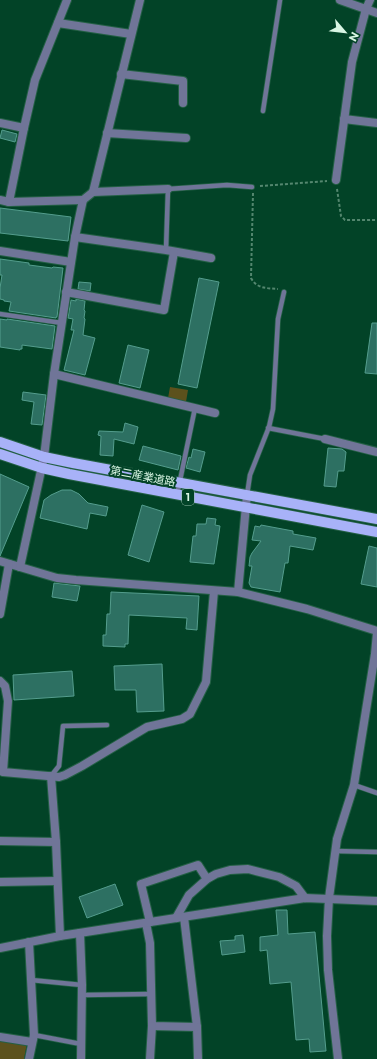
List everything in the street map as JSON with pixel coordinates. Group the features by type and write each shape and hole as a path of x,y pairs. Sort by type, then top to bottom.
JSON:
{"main road":[{"name":"第二産業道路","path":"0,442 44,457 73,463 377,519"},
{"name":"第二産業道路","path":"0,454 42,468 69,474 377,532"}],"street":[{"path":"9,202 35,80 67,0"},
{"path":"93,192 140,0"},
{"path":"340,0 377,13"},
{"path":"336,180 352,62 366,9 370,0"},
{"path":"58,23 131,34"},
{"path":"122,74 183,81 183,102"},
{"path":"344,119 377,123"},
{"path":"0,123 24,128"},
{"path":"107,133 186,138"},
{"path":"0,200 9,202 83,200 93,192 168,189"},
{"path":"20,567 44,457 66,292 83,200"},
{"path":"75,237 211,258"},
{"path":"0,251 71,262"},
{"path":"66,292 164,310 170,251"},
{"path":"54,374 215,413"},
{"path":"325,439 377,452"},
{"path":"238,592 247,495"},
{"path":"0,561 57,578 238,592 306,609 377,632 375,654 354,785 337,839 329,898 327,936 328,970 338,1059"},
{"path":"0,614 9,564"},
{"path":"0,681 5,686 8,700 2,772 51,776 65,775 147,727 182,719 190,714 206,682 214,590"},
{"path":"51,776 56,842 60,936"},
{"path":"0,841 56,842"},
{"path":"150,1059 152,994 150,943 148,922 140,884 198,865 207,879"},
{"path":"198,1059 198,1028 180,917 189,895 207,879 216,874 230,870 248,869 279,877 296,886 304,898"},
{"path":"0,882 57,881"},
{"path":"0,948 60,936 304,898 377,901"},
{"path":"80,933 82,985 81,1059"},
{"path":"29,942 32,980 33,1038 29,1059"},
{"path":"152,1026 198,1028"},
{"path":"0,1037 33,1038"}],"lane":[{"path":"262,111 280,0"},
{"path":"170,251 168,189 227,185 252,187"},
{"path":"247,495 250,475 272,418 278,319 284,292"},
{"path":"0,314 62,323"},
{"path":"177,495 195,408"},
{"path":"268,428 325,439"},
{"path":"51,776 59,766 63,726 107,725"},
{"path":"354,785 377,794"},
{"path":"335,851 377,852"},
{"path":"32,980 82,985"},
{"path":"82,995 152,994"},
{"path":"33,1038 81,1044"}],"path":[{"path":"284,292 281,290 261,287 254,283 251,278 252,187 336,180 341,216 345,220 377,220"}],"shaded area":[{"path":"170,387 188,390 186,402 168,398"},
{"path":"0,1040 27,1043 24,1059 0,1059"}],"building":[{"path":"2,130 17,134 15,142 0,138"},
{"path":"0,208 71,217 68,241 0,233"},
{"path":"0,259 29,263 29,265 63,268 56,318 9,311 11,302 0,299 2,275 0,275"},
{"path":"199,278 219,282 197,388 178,384"},
{"path":"79,282 91,283 90,291 78,289"},
{"path":"76,299 85,301 83,335 95,338 85,375 64,370 74,330 71,330 73,319 68,318 71,300 76,301"},
{"path":"0,319 55,326 52,349 22,345 22,349 20,350 0,347"},
{"path":"372,323 377,323 377,374 365,373"},
{"path":"128,345 149,350 140,388 119,383"},
{"path":"23,392 46,395 42,425 31,424 34,402 22,400"},
{"path":"125,423 138,427 134,444 114,439 113,456 100,455 101,436 98,435 99,431 123,432"},
{"path":"143,446 181,456 178,470 139,460"},
{"path":"328,448 342,449 346,452 344,471 338,471 336,487 324,486"},
{"path":"193,449 205,452 200,472 186,468 189,457 191,458"},
{"path":"0,474 29,487 0,556"},
{"path":"62,490 71,490 79,494 88,503 108,507 106,516 90,513 87,529 40,518 44,500"},
{"path":"142,505 164,512 149,562 128,555"},
{"path":"207,518 216,519 215,525 220,526 214,564 190,562 193,536 196,536 197,524 206,524"},
{"path":"261,525 293,531 293,534 316,538 313,550 290,546 288,563 285,563 280,592 251,587 249,583 252,566 249,566 250,557 261,541 252,540 255,526 260,527"},
{"path":"369,546 377,548 377,587 361,584"},
{"path":"54,583 80,586 77,601 52,597"},
{"path":"111,592 199,596 197,630 186,629 187,618 129,615 128,644 125,644 125,647 103,646 103,635 106,635 107,614 110,614"},
{"path":"162,664 164,711 137,712 136,690 115,690 114,666"},
{"path":"72,671 74,696 14,700 13,675"},
{"path":"115,884 123,905 87,918 79,897"},
{"path":"276,910 287,910 288,934 315,932 326,1051 310,1052 309,1039 296,1040 291,982 270,984 267,950 260,951 260,937 278,935"},
{"path":"243,935 245,952 222,955 220,941 235,940 235,936"}]}
